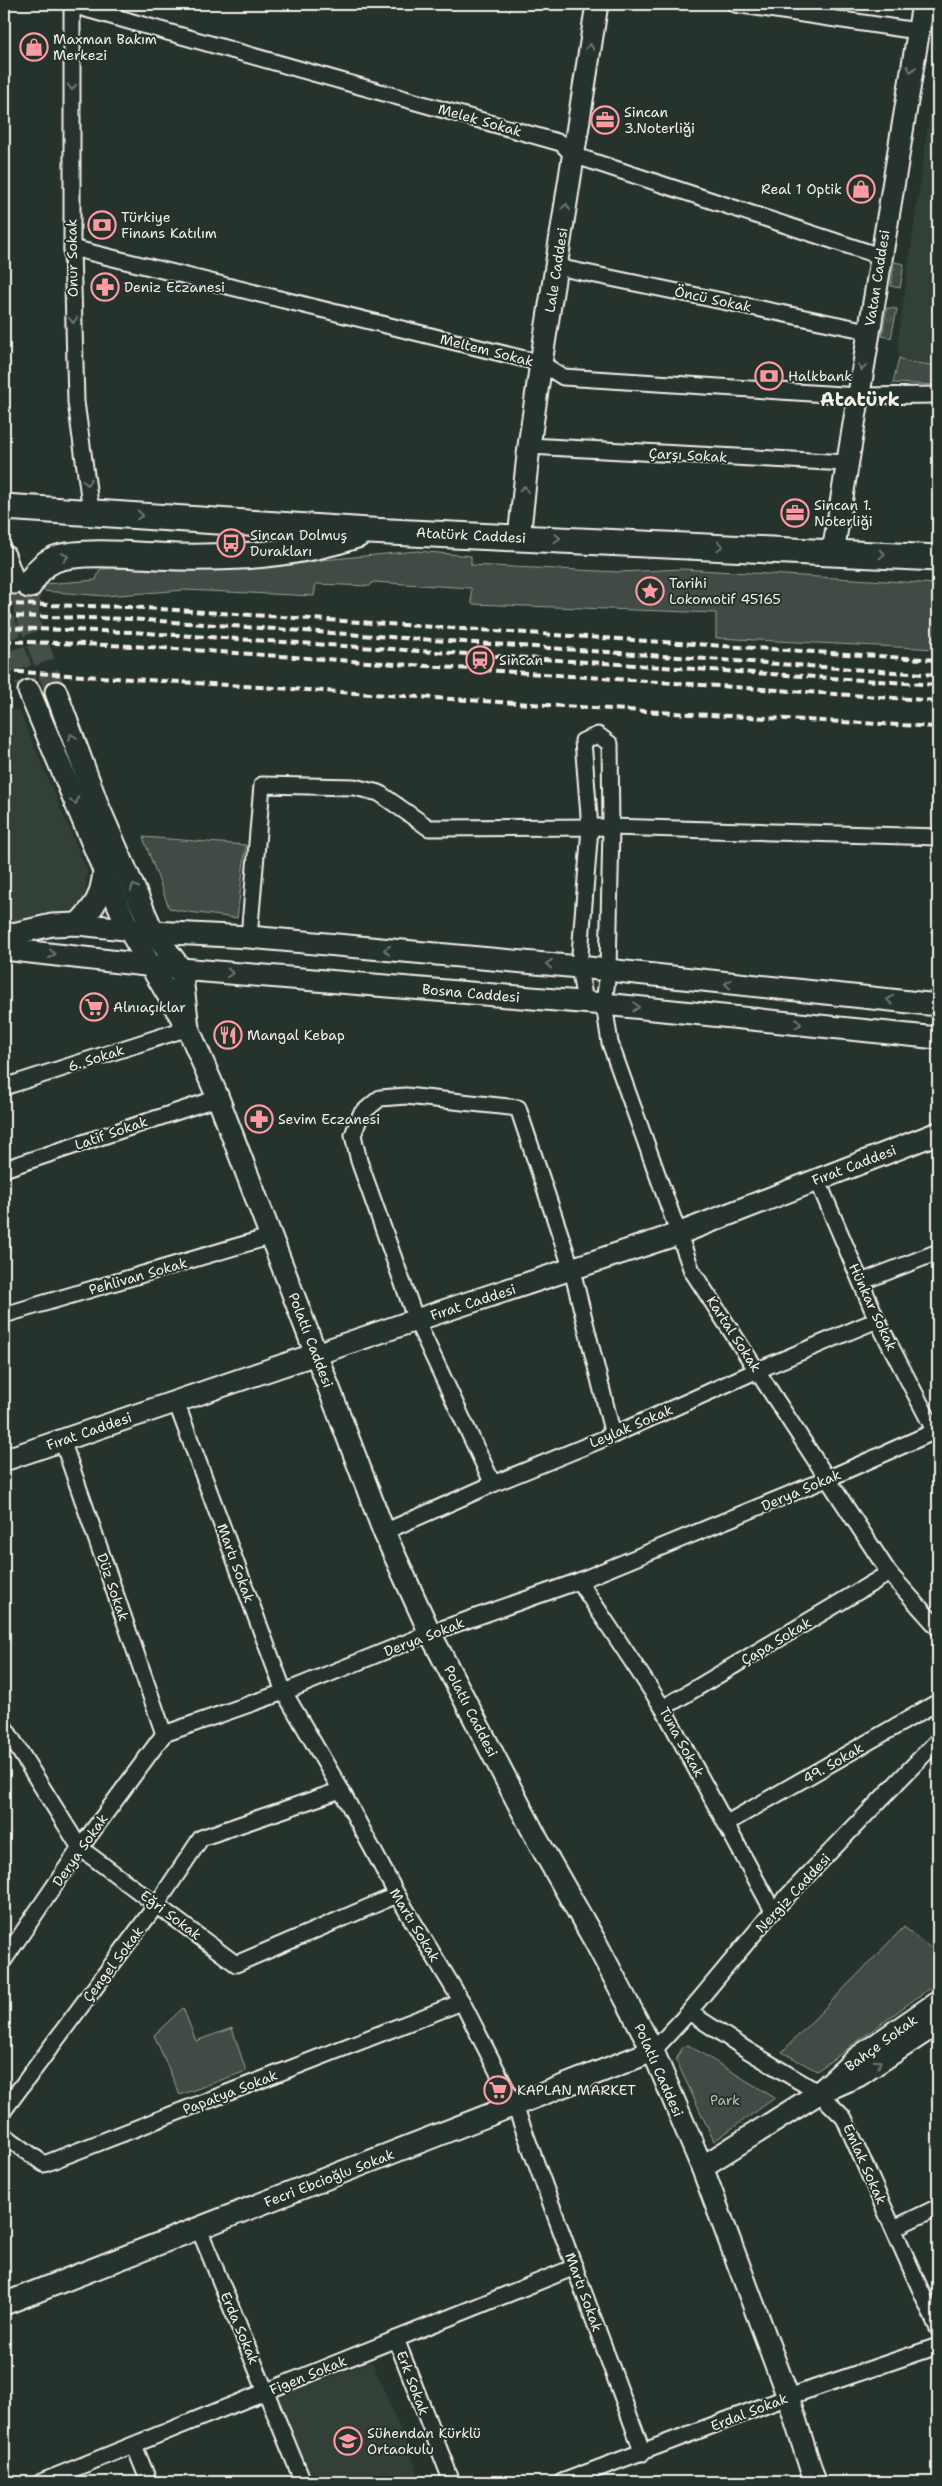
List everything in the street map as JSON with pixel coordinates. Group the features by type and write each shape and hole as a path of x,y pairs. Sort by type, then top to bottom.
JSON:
{"main road":[{"path":"4,492 15,507"},
{"name":"Atatürk Caddesi","path":"15,507 369,531 938,558"},
{"path":"22,584 39,568 55,559 75,555 178,557 277,554 328,545 369,531"}],"street":[{"name":"Melek Sokak","path":"72,4 561,143 573,155 880,256"},
{"name":"Onur Sokak","path":"72,4 72,248 76,402 91,511"},
{"name":"Lale Caddesi","path":"519,538 529,446 541,363 597,4"},
{"path":"735,4 917,31"},
{"name":"Vatan Caddesi","path":"833,552 922,4"},
{"name":"Meltem Sokak","path":"72,248 541,363 563,377 858,396 938,396"},
{"name":"Öncü Sokak","path":"557,267 868,331"},
{"name":"Çarşı Sokak","path":"529,446 847,464"},
{"path":"4,555 22,584"},
{"path":"30,691 128,928 152,964 188,1028"},
{"path":"56,692 98,806 153,932 181,969"},
{"path":"598,735 610,744 611,827 608,971 595,1003 579,967 590,828 583,741 598,735"},
{"path":"249,937 262,785 354,787 379,793 429,828 611,827 938,837"},
{"path":"78,924 94,907 102,893 104,872"},
{"path":"4,936 52,925 78,924 153,932 249,937 579,967 938,1005"},
{"name":"Bosna Caddesi","path":"4,949 152,964 181,969 595,1003 938,1038"},
{"name":"Polatlı Caddesi","path":"181,969 188,1028 218,1098 272,1236 384,1532 430,1633 538,1841 596,1943 653,2051 702,2167 788,2397 815,2482"},
{"name":"Kartal Sokak","path":"595,1003 692,1271 829,1478 889,1573 936,1622"},
{"name":"6. Sokak","path":"4,1087 188,1028"},
{"path":"492,1484 416,1320 359,1161 353,1135 361,1114 380,1098 406,1096 518,1108 572,1270 613,1435"},
{"name":"Latif Sokak","path":"4,1169 218,1098"},
{"name":"Fırat Caddesi","path":"4,1460 416,1320 678,1234 938,1133"},
{"name":"Hünkar Sokak","path":"817,1179 878,1320 937,1431"},
{"name":"Pehlivan Sokak","path":"4,1315 272,1236"},
{"path":"861,1282 938,1252"},
{"name":"Leylak Sokak","path":"384,1532 492,1484 613,1435 758,1370 878,1320"},
{"name":"Martı Sokak","path":"176,1402 284,1692 342,1790 397,1895 462,2002 516,2106 643,2453"},
{"name":"Derya Sokak","path":"4,1960 80,1848 164,1734 284,1692 430,1633 579,1581 829,1478 937,1431"},
{"name":"Düz Sokak","path":"62,1440 164,1734"},
{"name":"Çapa Sokak","path":"664,1708 889,1573"},
{"name":"Tuna Sokak","path":"579,1581 664,1708 728,1824 773,1911"},
{"name":"49. Sokak","path":"728,1824 938,1702"},
{"name":"Eğri Sokak","path":"4,1726 80,1848 236,1964 397,1895"},
{"name":"Nergiz Caddesi","path":"653,2051 689,2012 773,1911 938,1740"},
{"name":"Çengel Sokak","path":"4,2110 157,1904 201,1838 342,1790"},
{"name":"Papatya Sokak","path":"4,2135 44,2164 462,2002"},
{"name":"Bahçe Sokak","path":"818,2093 857,2058 938,2002"},
{"name":"Emlak Sokak","path":"689,2012 818,2093 844,2118 938,2329"},
{"name":"Bahçe Sokak","path":"818,2093 858,2076 938,2023"},
{"name":"Fecri Ebcioğlu Sokak","path":"4,2304 653,2051"},
{"path":"702,2167 818,2093"},
{"path":"894,2228 938,2207"},
{"name":"Erda Sokak","path":"199,2229 303,2482"},
{"name":"Figen Sokak","path":"41,2482 575,2267"},
{"name":"Erk Sokak","path":"396,2339 452,2482"},
{"name":"Erdal Sokak","path":"562,2482 788,2397 938,2346"},
{"path":"134,2445 149,2482"}],"shaded area":[{"path":"938,97 938,366 904,361 899,358 898,342 930,111"},
{"path":"4,709 19,710 87,870 85,900 75,914 4,928"},
{"name":"Sühendan Kürklü Ortaokulu","path":"372,2361 422,2482 309,2482 274,2399"}],"green space":[{"path":"894,262 904,264 900,288 891,286"},
{"path":"887,308 897,309 891,338 882,336"},
{"path":"899,358 908,362 938,366 938,385 893,383"},
{"path":"417,551 471,556 471,565 620,572 682,569 938,584 938,649 716,638 716,613 472,604 471,588 373,582 370,586 316,584 314,596 185,590 105,596 43,591 45,584 96,580 100,569 290,563"},
{"path":"143,837 246,845 237,918 169,908"},
{"path":"904,1927 938,1954 938,1982 817,2071 782,2052"},
{"path":"183,2008 196,2041 232,2028 246,2071 180,2095 154,2035"},
{"name":"Park","path":"688,2045 775,2098 714,2141 676,2060 682,2048"}],"tunnel":[{"path":"14,583 56,692"},
{"path":"26,615 29,585"},
{"path":"4,619 29,691"}],"railway":[{"path":"4,604 129,607 938,660"},
{"path":"4,616 130,619 938,675"},
{"path":"4,628 131,632 938,685"},
{"path":"4,641 133,646 938,701"},
{"path":"4,671 691,714 938,727"}],"place":[{"name":"Maxman Bakım Merkezi","path":"34,47"},
{"name":"Sincan 3.Noterliği","path":"605,120"},
{"name":"Real 1 Optik","path":"861,189"},
{"name":"Türkiye Finans Katılım","path":"102,225"},
{"name":"Deniz Eczanesi","path":"105,287"},
{"name":"Halkbank","path":"769,376"},
{"name":"Sincan 1. Noterliği","path":"795,513"},
{"name":"Sincan Dolmuş Durakları","path":"231,543"},
{"name":"Tarihi Lokomotif 45165","path":"650,591"},
{"name":"Sincan","path":"480,660"},
{"name":"Alnıaçıklar","path":"94,1007"},
{"name":"Mangal Kebap","path":"228,1035"},
{"name":"Sevim Eczanesi","path":"259,1119"},
{"name":"KAPLAN MARKET","path":"498,2090"},
{"name":"Sühendan Kürklü Ortaokulu","path":"348,2441"}],"district":[{"name":"Atatürk","path":"860,399"}]}
